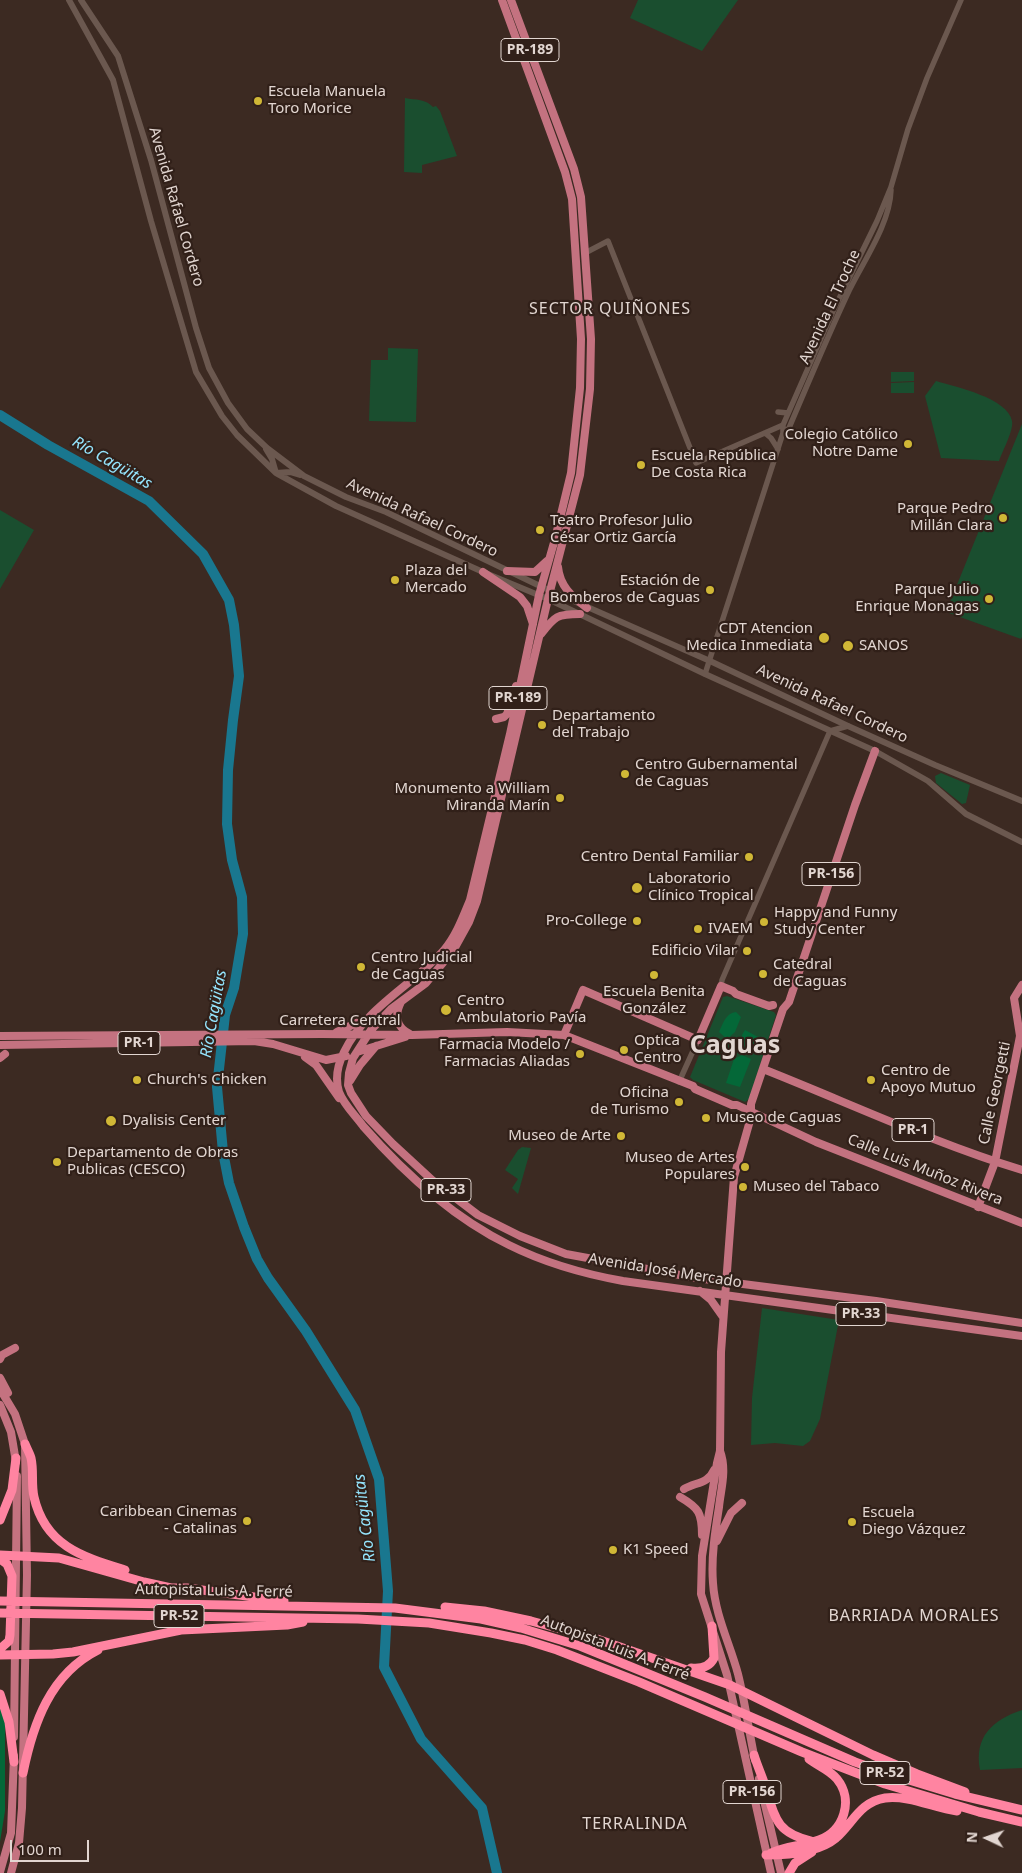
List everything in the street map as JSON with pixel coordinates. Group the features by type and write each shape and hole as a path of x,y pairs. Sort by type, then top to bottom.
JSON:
{"highway":[{"path":"25,1444 31,1459 32,1486 37,1507 48,1528 67,1548 86,1558 187,1588"},
{"path":"0,1520 12,1490 16,1458"},
{"path":"0,1555 59,1558 171,1588 187,1588 317,1606"},
{"path":"0,1559 7,1564 14,1575 12,1635 9,1641 0,1649"},
{"name":"Autopista Luis A. Ferré","path":"0,1602 360,1607 415,1610 481,1619 580,1646 886,1773 955,1794 1022,1810"},
{"path":"415,1610 439,1607 484,1612 531,1621 594,1638 741,1689 873,1755 917,1774 1003,1805"},
{"name":"Autopista Luis A. Ferré","path":"0,1612 358,1619 458,1627 526,1640 557,1650 802,1752 906,1791 1022,1822"},
{"path":"0,1655 53,1654 106,1646 181,1630 286,1625 328,1618"},
{"path":"674,1666 700,1669 712,1662 714,1658 712,1626"},
{"path":"23,1773 28,1746 37,1720 56,1684 83,1658 106,1646"},
{"path":"0,1694 9,1722 14,1762"},
{"path":"789,1873 794,1863 837,1828 844,1813 845,1798 841,1785 836,1778 802,1752"},
{"path":"754,1755 773,1814 781,1828 791,1835 816,1844"},
{"path":"766,1855 835,1838 864,1806 884,1798 903,1799 955,1811 980,1812"}],"main road":[{"name":"Avenida Rafael Cordero","path":"69,0 113,80 151,220 196,372 222,416 237,435 276,473 336,506 483,572 587,608 710,661 935,765 1022,801"},
{"name":"Avenida Rafael Cordero","path":"81,0 118,56 151,160 196,328 209,368 228,403 248,429 262,443 304,476 346,497 386,512 507,571 540,591"},
{"name":"PR-189","path":"354,1034 367,1018 440,954 462,921 477,875 478,861 510,734 540,591 571,474 580,388 581,339 572,198 565,172 502,0"},
{"name":"PR-189","path":"368,1034 391,1009 426,984 453,951 469,922 477,901 549,595 580,475 590,389 591,339 581,197 575,174 511,0"},
{"path":"262,443 272,459 276,473 290,472 304,476"},
{"path":"560,520 569,522"},
{"path":"507,571 535,572 550,558"},
{"path":"558,562 562,584 570,595 587,608"},
{"path":"483,572 520,597 527,606 533,625"},
{"name":"Avenida Rafael Cordero","path":"549,595 580,614 875,751 928,781 966,814 1022,842"},
{"path":"540,636 553,618 562,614 580,614"},
{"path":"496,719 504,717 506,714 525,659 535,660"},
{"path":"508,770 511,750 510,734"},
{"name":"PR-156","path":"783,1008 789,1002 843,839 875,751"},
{"name":"Calle Georgetti","path":"978,1207 995,1162 1019,1067 1020,1036 1014,998 1022,985"},
{"path":"564,1035 583,990 698,1040 721,986 733,991 738,990 753,998 771,1002 773,1005 783,1008 763,1069"},
{"path":"402,1000 397,1012 398,1022 405,1031 412,1035"},
{"path":"328,1034 350,1027 367,1018"},
{"name":"Calle Luis Muñoz Rivera","path":"412,1035 507,1032 564,1035 693,1086 695,1089 715,1095 732,1105 737,1105 816,1142 1022,1223"},
{"name":"Carretera Central","path":"0,1036 201,1039 328,1034 412,1035"},
{"name":"Avenida José Mercado","path":"354,1034 342,1057 337,1081 346,1106 383,1149 445,1205 484,1232 538,1258 579,1272 624,1281 1022,1336"},
{"path":"348,1085 351,1065 356,1052 368,1034"},
{"name":"Carretera Central","path":"253,1038 319,1058 332,1059 412,1035"},
{"name":"Carretera Central","path":"0,1045 136,1043 201,1039"},
{"path":"136,1043 145,1052"},
{"path":"348,1085 360,1064 376,1046"},
{"path":"291,1048 316,1065 346,1106"},
{"name":"PR-156","path":"763,1069 750,1111 751,1117 734,1177 724,1294 720,1384 720,1451 704,1544 701,1594 730,1685 771,1873"},
{"name":"PR-1","path":"763,1069 928,1136 995,1162 1022,1170"},
{"name":"Avenida José Mercado","path":"348,1085 353,1099 366,1116 432,1180 478,1215 520,1236 566,1254 607,1263 726,1282 896,1304 1022,1323"},
{"path":"700,1291 711,1300 723,1318"},
{"path":"0,1359 2,1355 15,1348"},
{"path":"0,1378 8,1394 25,1444 27,1575 22,1808 19,1843 11,1873"},
{"path":"0,1389 14,1414"},
{"path":"0,1405 13,1439 16,1458 17,1556 14,1575"},
{"path":"0,1413 7,1422"},
{"name":"PR-156","path":"720,1451 723,1460 723,1483 712,1570 715,1605 741,1689 781,1873"},
{"path":"684,1488 704,1482 711,1476 717,1464"},
{"path":"680,1498 698,1509 704,1544"},
{"path":"714,1546 731,1513 742,1503"},
{"path":"0,1872 11,1833 14,1762 14,1655 12,1635"}],"street":[{"name":"Avenida El Troche","path":"706,674 783,433 783,425 834,309 866,246 891,188 908,129 927,78 961,0"},
{"name":"Avenida El Troche","path":"783,433 790,428 839,312 882,225 891,201 891,188"},
{"path":"585,253 608,241 696,463 783,425"},
{"path":"778,412 788,414"},
{"path":"765,433 772,438 778,449"},
{"path":"721,986 830,731 848,726"},
{"path":"679,1082 698,1040"}],"green space":[{"path":"638,0 738,0 702,51 630,18"},
{"path":"405,98 424,101 433,107 436,106 440,111 457,156 422,165 422,173 404,172"},
{"path":"388,348 418,349 416,422 369,421 371,360 388,360"},
{"path":"891,372 914,372 914,381 891,382"},
{"path":"936,381 980,395 1001,406 1008,413 1012,425 999,461 941,458 925,396"},
{"path":"914,382 914,393 891,393 891,383"},
{"name":"Parque Pedro Millán Clara","path":"1022,424 1022,637 1021,639 946,612"},
{"path":"0,510 34,530 0,589"},
{"path":"941,773 970,785 966,803 962,804 936,783 935,776"},
{"path":"727,996 774,1012 776,1015 749,1099 745,1102 690,1077 723,997"},
{"path":"736,1012 741,1017 735,1032 727,1039 719,1032 727,1016"},
{"path":"745,1030 758,1037 754,1048 744,1046 742,1035"},
{"path":"742,1055 751,1059 740,1087 726,1083 734,1059"},
{"path":"522,1147 531,1148 518,1194 512,1188 518,1179 505,1170"},
{"path":"762,1308 839,1320 820,1419 810,1441 803,1446 775,1443 751,1445 752,1398"},
{"path":"0,1704 5,1723 5,1811 0,1842"},
{"path":"1022,1710 1022,1768 980,1770 980,1748 988,1731 1002,1719"}],"waterway":[{"name":"Río Cagüitas","path":"0,415 48,445 149,501 203,554 229,600 234,625 239,676 228,770 227,824 232,860 242,897 243,934 234,988 225,1015 217,1087 223,1152 229,1183 257,1259 268,1278 306,1331 355,1410 379,1479 388,1591 384,1667 421,1739 482,1808 497,1873"}],"place":[{"name":"Escuela Manuela Toro Morice","path":"258,101"},
{"name":"Colegio Católico Notre Dame","path":"908,444"},
{"name":"Escuela República De Costa Rica","path":"641,465"},
{"name":"Parque Pedro Millán Clara","path":"1003,518"},
{"name":"Teatro Profesor Julio César Ortiz García","path":"540,530"},
{"name":"Plaza del Mercado","path":"395,580"},
{"name":"Estación de Bomberos de Caguas","path":"710,590"},
{"name":"Parque Julio Enrique Monagas","path":"989,599"},
{"name":"CDT Atencion Medica Inmediata","path":"824,638"},
{"name":"SANOS","path":"848,646"},
{"name":"Departamento del Trabajo","path":"542,725"},
{"name":"Centro Gubernamental de Caguas","path":"625,774"},
{"name":"Monumento a William Miranda Marín","path":"560,798"},
{"name":"Centro Dental Familiar","path":"749,857"},
{"name":"Laboratorio Clínico Tropical","path":"637,888"},
{"name":"Pro-College","path":"637,921"},
{"name":"Happy and Funny Study Center","path":"764,922"},
{"name":"IVAEM","path":"698,929"},
{"name":"Edificio Vilar","path":"747,951"},
{"name":"Centro Judicial de Caguas","path":"361,967"},
{"name":"Catedral de Caguas","path":"763,974"},
{"name":"Escuela Benita González","path":"654,975"},
{"name":"Centro Ambulatorio Pavía","path":"446,1010"},
{"name":"Optica Centro","path":"624,1050"},
{"name":"Farmacia Modelo / Farmacias Aliadas","path":"580,1054"},
{"name":"Church's Chicken","path":"137,1080"},
{"name":"Centro de Apoyo Mutuo","path":"871,1080"},
{"name":"Oficina de Turismo","path":"679,1102"},
{"name":"Museo de Caguas","path":"706,1118"},
{"name":"Dyalisis Center","path":"111,1121"},
{"name":"Museo de Arte","path":"621,1136"},
{"name":"Departamento de Obras Publicas (CESCO)","path":"57,1162"},
{"name":"Museo de Artes Populares","path":"745,1167"},
{"name":"Museo del Tabaco","path":"743,1187"},
{"name":"Caribbean Cinemas - Catalinas","path":"247,1521"},
{"name":"Escuela Diego Vázquez","path":"852,1522"},
{"name":"K1 Speed","path":"613,1550"}],"district":[{"name":"SECTOR QUIÑONES","path":"610,309"},
{"name":"Caguas","path":"735,1046"},
{"name":"BARRIADA MORALES","path":"914,1616"},
{"name":"TERRALINDA","path":"635,1824"}]}
